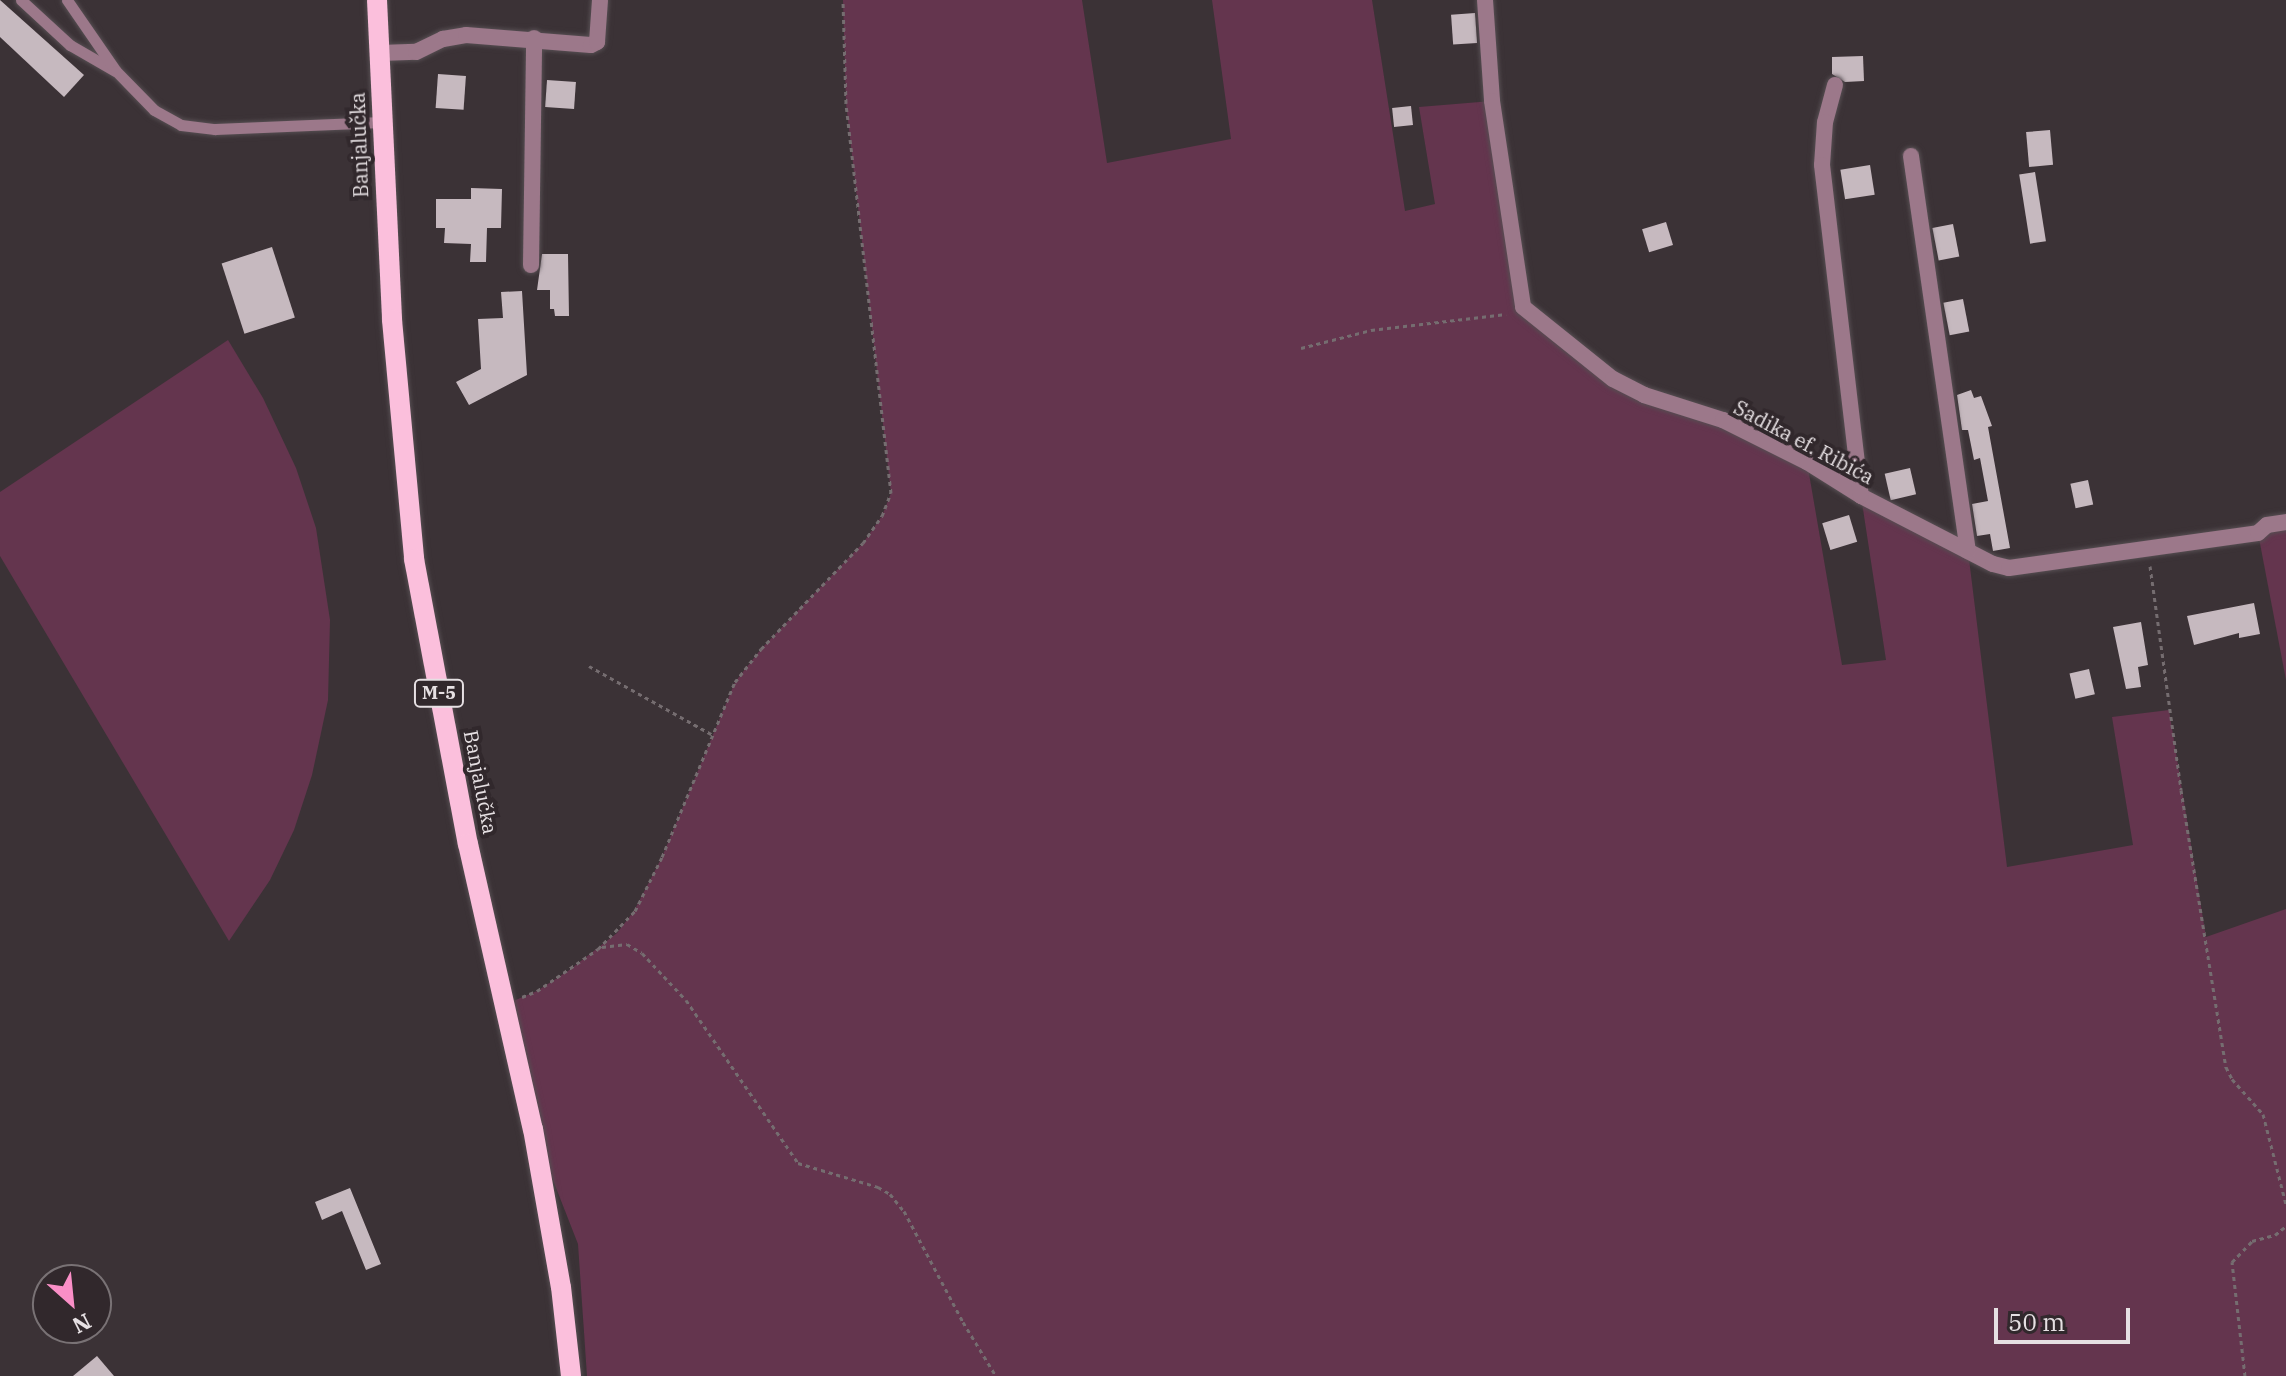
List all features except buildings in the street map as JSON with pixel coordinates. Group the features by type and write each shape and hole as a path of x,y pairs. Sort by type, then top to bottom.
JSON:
{"main road":[{"name":"Banjalučka","path":"377,0 392,320 414,559 468,844 533,1129 561,1287 571,1376"}],"street":[{"path":"380,53 416,52 443,39 466,35 534,38 591,45 597,42 600,0"},
{"path":"1485,0 1492,101 1513,254 1526,311"},
{"path":"531,265 534,38"},
{"path":"1835,85 1825,122 1822,165 1861,496"},
{"path":"1911,156 1968,551"},
{"name":"Sadika ef. Ribića","path":"1526,311 1613,379 1644,395 1723,420 1807,462 1861,496 1968,551 2009,568 2258,533 2267,525 2286,522"}],"lane":[{"path":"21,0 70,45 116,71"},
{"path":"67,0 116,71 154,110 181,125 215,129 382,122"}],"path":[{"path":"504,1005 537,991 598,949 635,911 662,857 735,682 761,649 863,543 882,516 891,493 846,103 843,0"},
{"path":"1301,348 1371,330 1526,311"},
{"path":"2149,549 2156,624 2226,1067 2232,1079 2263,1114 2286,1204"},
{"path":"589,666 711,734"},
{"path":"598,949 627,944 642,953 678,991 744,1080 798,1163 878,1187 890,1194 904,1211 996,1376"},
{"path":"2245,1376 2232,1262 2252,1241 2275,1235 2286,1226"}],"shaded area":[{"path":"843,0 1082,0 1107,163 1231,139 1212,0 1372,0 1405,211 1435,204 1419,107 1492,101 1523,307 1613,379 1807,462 1842,665 1886,660 1861,496 1968,551 2007,867 2133,845 2112,717 2169,710 2206,937 2286,909 2286,1376 587,1376 578,1244 533,1129 504,1005 537,991 568,971 617,933 634,911 662,857 735,682 761,649 863,543 882,516 891,493 846,103"},
{"path":"228,340 263,398 296,468 316,528 330,620 328,700 312,775 294,830 270,880 229,941 0,556 0,492"},
{"path":"2286,522 2286,680 2258,533"}]}
